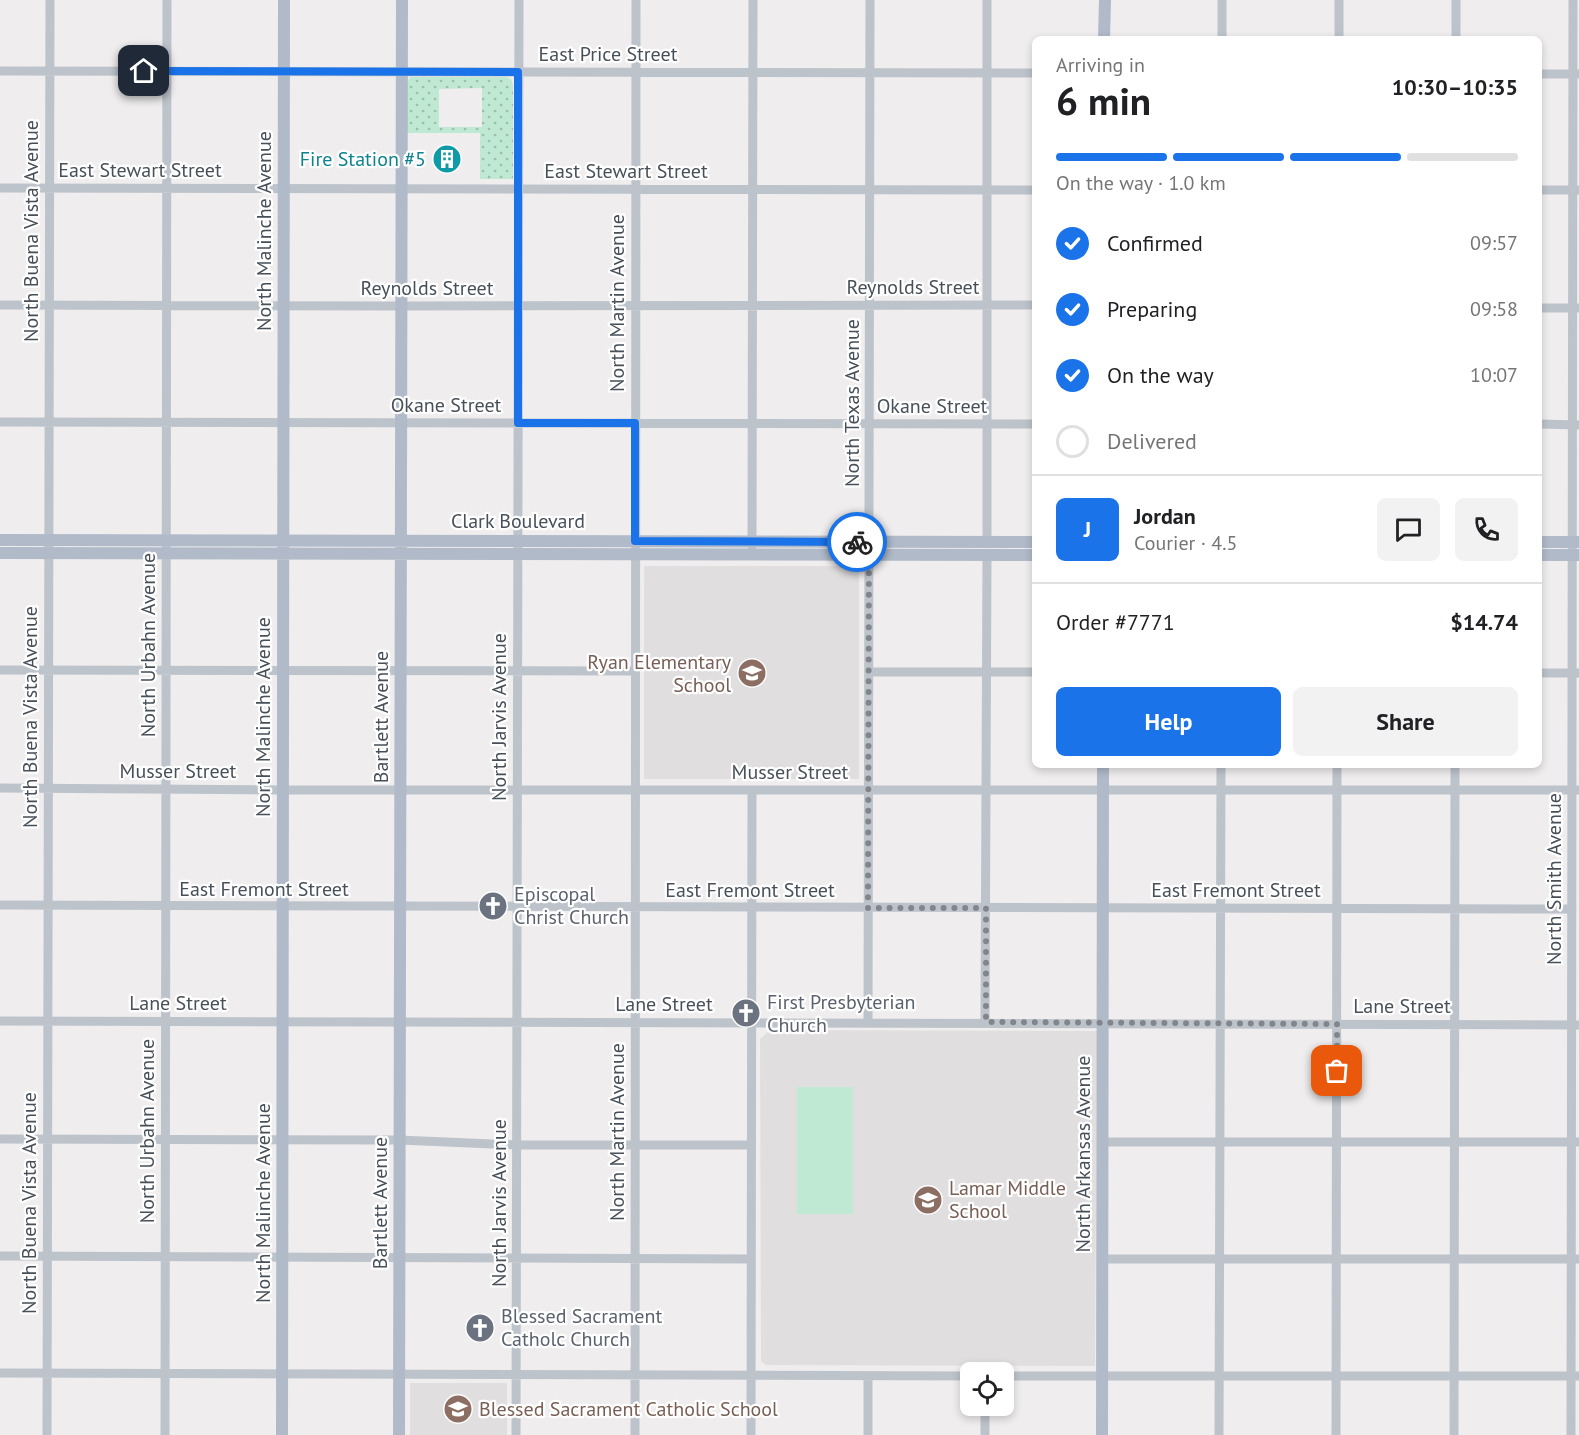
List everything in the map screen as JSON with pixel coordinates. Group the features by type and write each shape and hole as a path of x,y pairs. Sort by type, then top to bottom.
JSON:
{"main road":[{"name":"North Malinche Avenue","path":"282,1435 284,0"},
{"name":"Bartlett Avenue","path":"399,1435 402,0"},
{"path":"1104,36 1105,0"},
{"name":"Clark Boulevard","path":"0,540 869,542 987,548 1032,555"},
{"name":"Clark Boulevard","path":"0,553 869,555 987,548 1032,542"},
{"path":"1542,542 1576,542"},
{"path":"1542,555 1576,555"},
{"name":"North Arkansas Avenue","path":"1102,1435 1103,768"}],"street":[{"name":"North Buena Vista Avenue","path":"47,1435 50,0"},
{"name":"North Urbahn Avenue","path":"165,1435 167,0"},
{"name":"North Jarvis Avenue","path":"516,1435 519,0"},
{"name":"North Martin Avenue","path":"635,1435 636,0"},
{"path":"752,554 753,0"},
{"name":"North Texas Avenue","path":"868,1022 870,0"},
{"path":"986,1022 987,0"},
{"path":"1222,0 1222,36"},
{"path":"1339,0 1339,36"},
{"path":"1456,0 1456,36"},
{"name":"North Smith Avenue","path":"1571,1435 1575,1376 1575,1024 1572,909 1575,790 1576,74 1573,0"},
{"name":"East Price Street","path":"0,71 1032,73"},
{"path":"1542,74 1576,74"},
{"name":"East Stewart Street","path":"0,188 1032,190"},
{"path":"1542,190 1576,190"},
{"name":"Reynolds Street","path":"0,305 1032,305"},
{"path":"1542,308 1576,308"},
{"name":"Okane Street","path":"0,422 1032,424"},
{"path":"1542,424 1576,424"},
{"path":"0,670 635,671"},
{"path":"869,672 1032,672"},
{"path":"1542,673 1575,673"},
{"path":"1219,1435 1221,768"},
{"path":"1336,1435 1337,768"},
{"path":"1454,1435 1455,768"},
{"name":"Musser Street","path":"0,788 1575,790"},
{"path":"751,1435 752,790"},
{"name":"East Fremont Street","path":"0,905 1572,909"},
{"name":"Lane Street","path":"0,1021 1575,1024"},
{"path":"0,1139 751,1144"},
{"path":"1102,1142 1575,1142"},
{"path":"0,1256 751,1259"},
{"path":"1102,1259 1575,1259"},
{"path":"0,1373 960,1376"},
{"path":"868,1376 868,1435"},
{"path":"1014,1376 1575,1376"},
{"path":"985,1416 985,1435"}],"shaded area":[{"name":"Ryan Elementary School","path":"644,566 859,566 859,779 644,779"},
{"name":"Lamar Middle School","path":"770,1030 1097,1031 1095,1366 1014,1366 1014,1362 960,1362 960,1366 766,1365 761,1361 760,1039"},
{"name":"Blessed Sacrament Catholic School","path":"410,1383 507,1383 507,1435 410,1435"}],"green space":[{"path":"410,77 506,77 511,79 513,85 513,179 480,179 480,133 406,133 407,82","holes":["482,88 482,127 439,127 439,89"]},
{"path":"797,1087 853,1087 853,1214 797,1214"}],"way so far":[{"path":"857,542 869,542 868,908 986,908 986,1022 1337,1024 1337,1071"}],"place":[{"name":"Fire Station #5","path":"447,159"},
{"name":"Ryan Elementary School","path":"752,673"},
{"name":"Episcopal Christ Church","path":"493,906"},
{"name":"First Presbyterian Church","path":"746,1013"},
{"name":"Lamar Middle School","path":"928,1200"},
{"name":"Blessed Sacrament Catholc Church","path":"480,1328"},
{"name":"Blessed Sacrament Catholic School","path":"458,1409"}],"route":[{"path":"144,71 518,72 518,423 635,423 635,541 857,542"}]}
